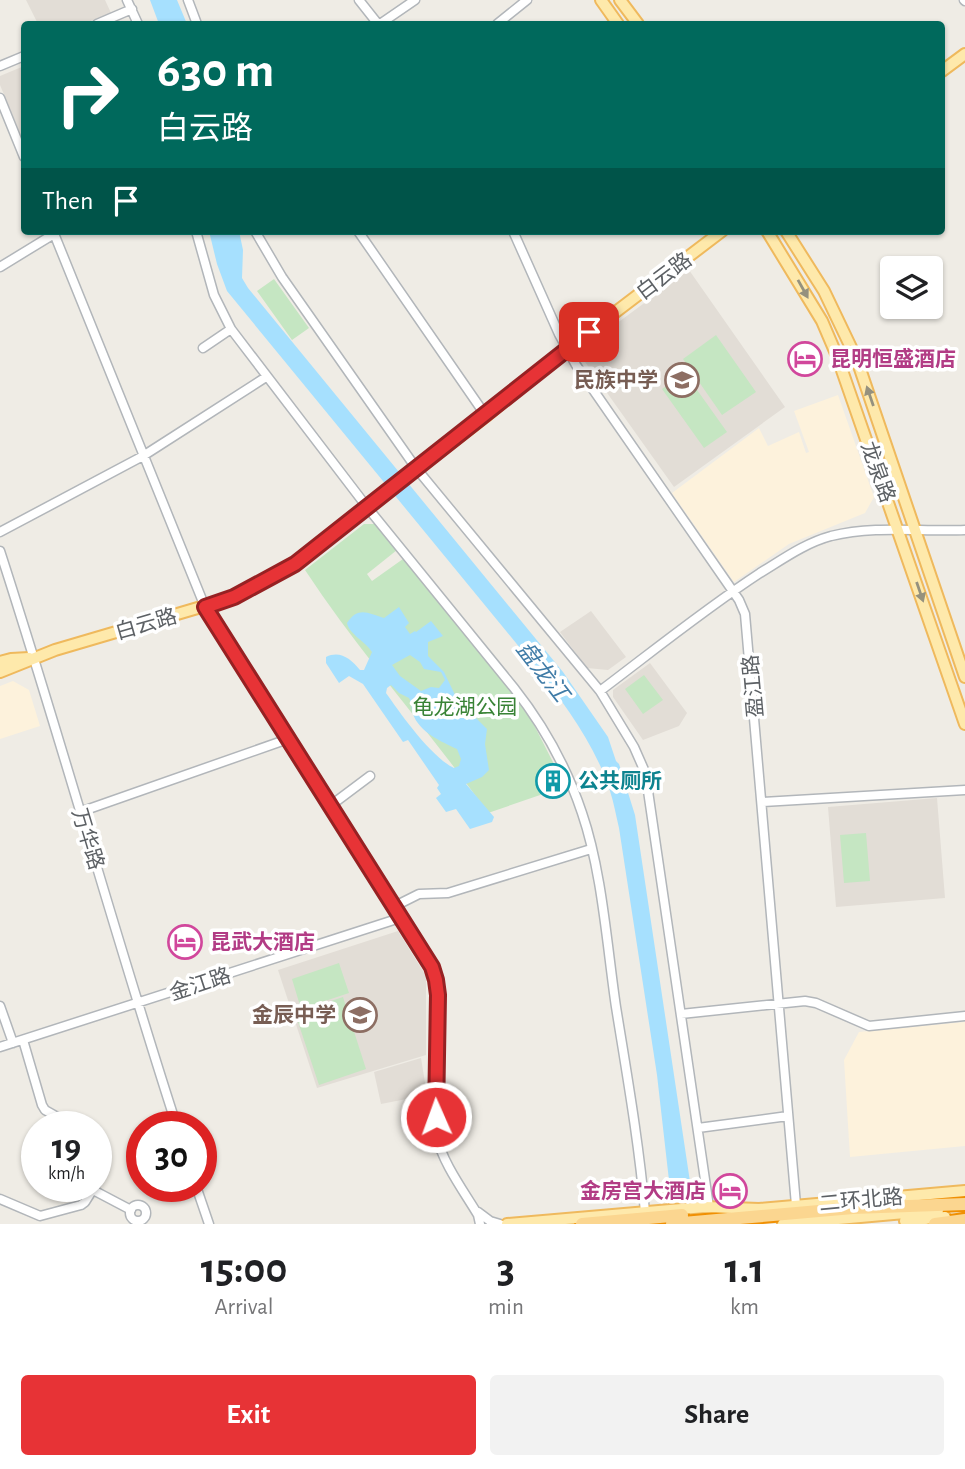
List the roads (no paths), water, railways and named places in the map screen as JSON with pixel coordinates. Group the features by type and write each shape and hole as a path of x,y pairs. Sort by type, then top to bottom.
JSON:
{"highway":[{"path":"672,1224 844,1209 965,1206"},
{"path":"582,1224 641,1216 759,1209"},
{"path":"935,1224 965,1218"}],"main road":[{"path":"601,0 616,21"},
{"path":"620,0 636,21"},
{"path":"945,69 965,54"},
{"name":"白云路","path":"0,672 55,650 234,597 295,564 486,416 567,349 717,235"},
{"name":"龙泉路","path":"770,235 794,272 827,333 965,724"},
{"name":"龙泉路","path":"789,235 824,291 852,348 964,673"},
{"name":"白云路","path":"0,662 35,658"},
{"name":"二环北路","path":"507,1224 641,1216 709,1207 759,1209 965,1191"},
{"name":"二环北路","path":"783,1224 965,1206"},
{"name":"二环北路","path":"868,1224 965,1218"}],"street":[{"path":"127,0 137,21"},
{"path":"188,0 196,21"},
{"path":"359,0 376,21"},
{"path":"384,21 415,0"},
{"path":"501,21 527,0"},
{"path":"104,21 132,9"},
{"path":"0,66 21,57"},
{"path":"0,99 21,150"},
{"path":"0,267 49,235"},
{"path":"55,235 205,607 432,967 436,980 435,1095 438,1139 449,1165 481,1221 480,1224"},
{"path":"197,235 214,295 231,329 367,507 533,712 560,759 583,815 592,849 638,1146 641,1216"},
{"path":"257,235 282,277 412,471 600,691 634,747 645,772 709,1207"},
{"path":"361,235 486,416"},
{"name":"盈江路","path":"515,235 567,349 733,591 746,614 796,1205"},
{"path":"203,348 231,329"},
{"path":"0,533 143,456 266,377"},
{"path":"600,691 733,591 814,541 855,532 898,528 965,530"},
{"name":"万华路","path":"0,551 172,1111"},
{"path":"80,812 288,738"},
{"path":"330,806 370,776"},
{"path":"762,802 965,790"},
{"path":"393,907 419,894 448,893 592,849"},
{"name":"金江路","path":"0,1047 400,918"},
{"path":"681,1014 816,1003 869,1026 965,1016"},
{"path":"0,1006 13,1043"},
{"path":"23,1040 42,1105 47,1111"},
{"path":"698,1128 788,1116"},
{"path":"112,1198 131,1210"},
{"path":"0,1199 40,1216 85,1202"},
{"path":"201,1202 209,1224"},
{"path":"472,1204 490,1221 500,1224"}],"water":[{"path":"150,0 177,0 186,21 158,21"},
{"name":"盘龙江","path":"210,235 240,235 243,250 242,278 248,288 563,672 608,737 635,815 692,1195 671,1198 657,1075 619,828 610,791 596,757 567,709 534,665 227,291"},
{"path":"399,607 409,623 405,627 410,634 431,621 443,636 428,642 428,656 444,672 456,697 487,729 485,744 489,770 482,777 466,784 494,817 492,822 470,829 456,809 446,812 436,798 441,794 437,788 439,785 408,740 403,742 363,684 349,676 339,683 326,663 326,657 341,655 360,670 364,670 372,652 351,631 347,623 359,613 384,618","holes":["410,655 420,662 424,669 441,672 445,680 439,688 431,687 421,691 400,676 392,665","391,685 409,698 413,714 420,726 432,736 457,749 461,759 459,766 454,768 445,762 417,734 386,693"]}],"place":[{"name":"昆明恒盛酒店","path":"805,359"},
{"name":"民族中学","path":"682,380"},
{"name":"公共厕所","path":"553,781"},
{"name":"昆武大酒店","path":"185,942"},
{"name":"金辰中学","path":"360,1015"},
{"name":"金房宫大酒店","path":"730,1191"}],"park label":[{"name":"龟龙湖公园","path":"465,707"}]}
